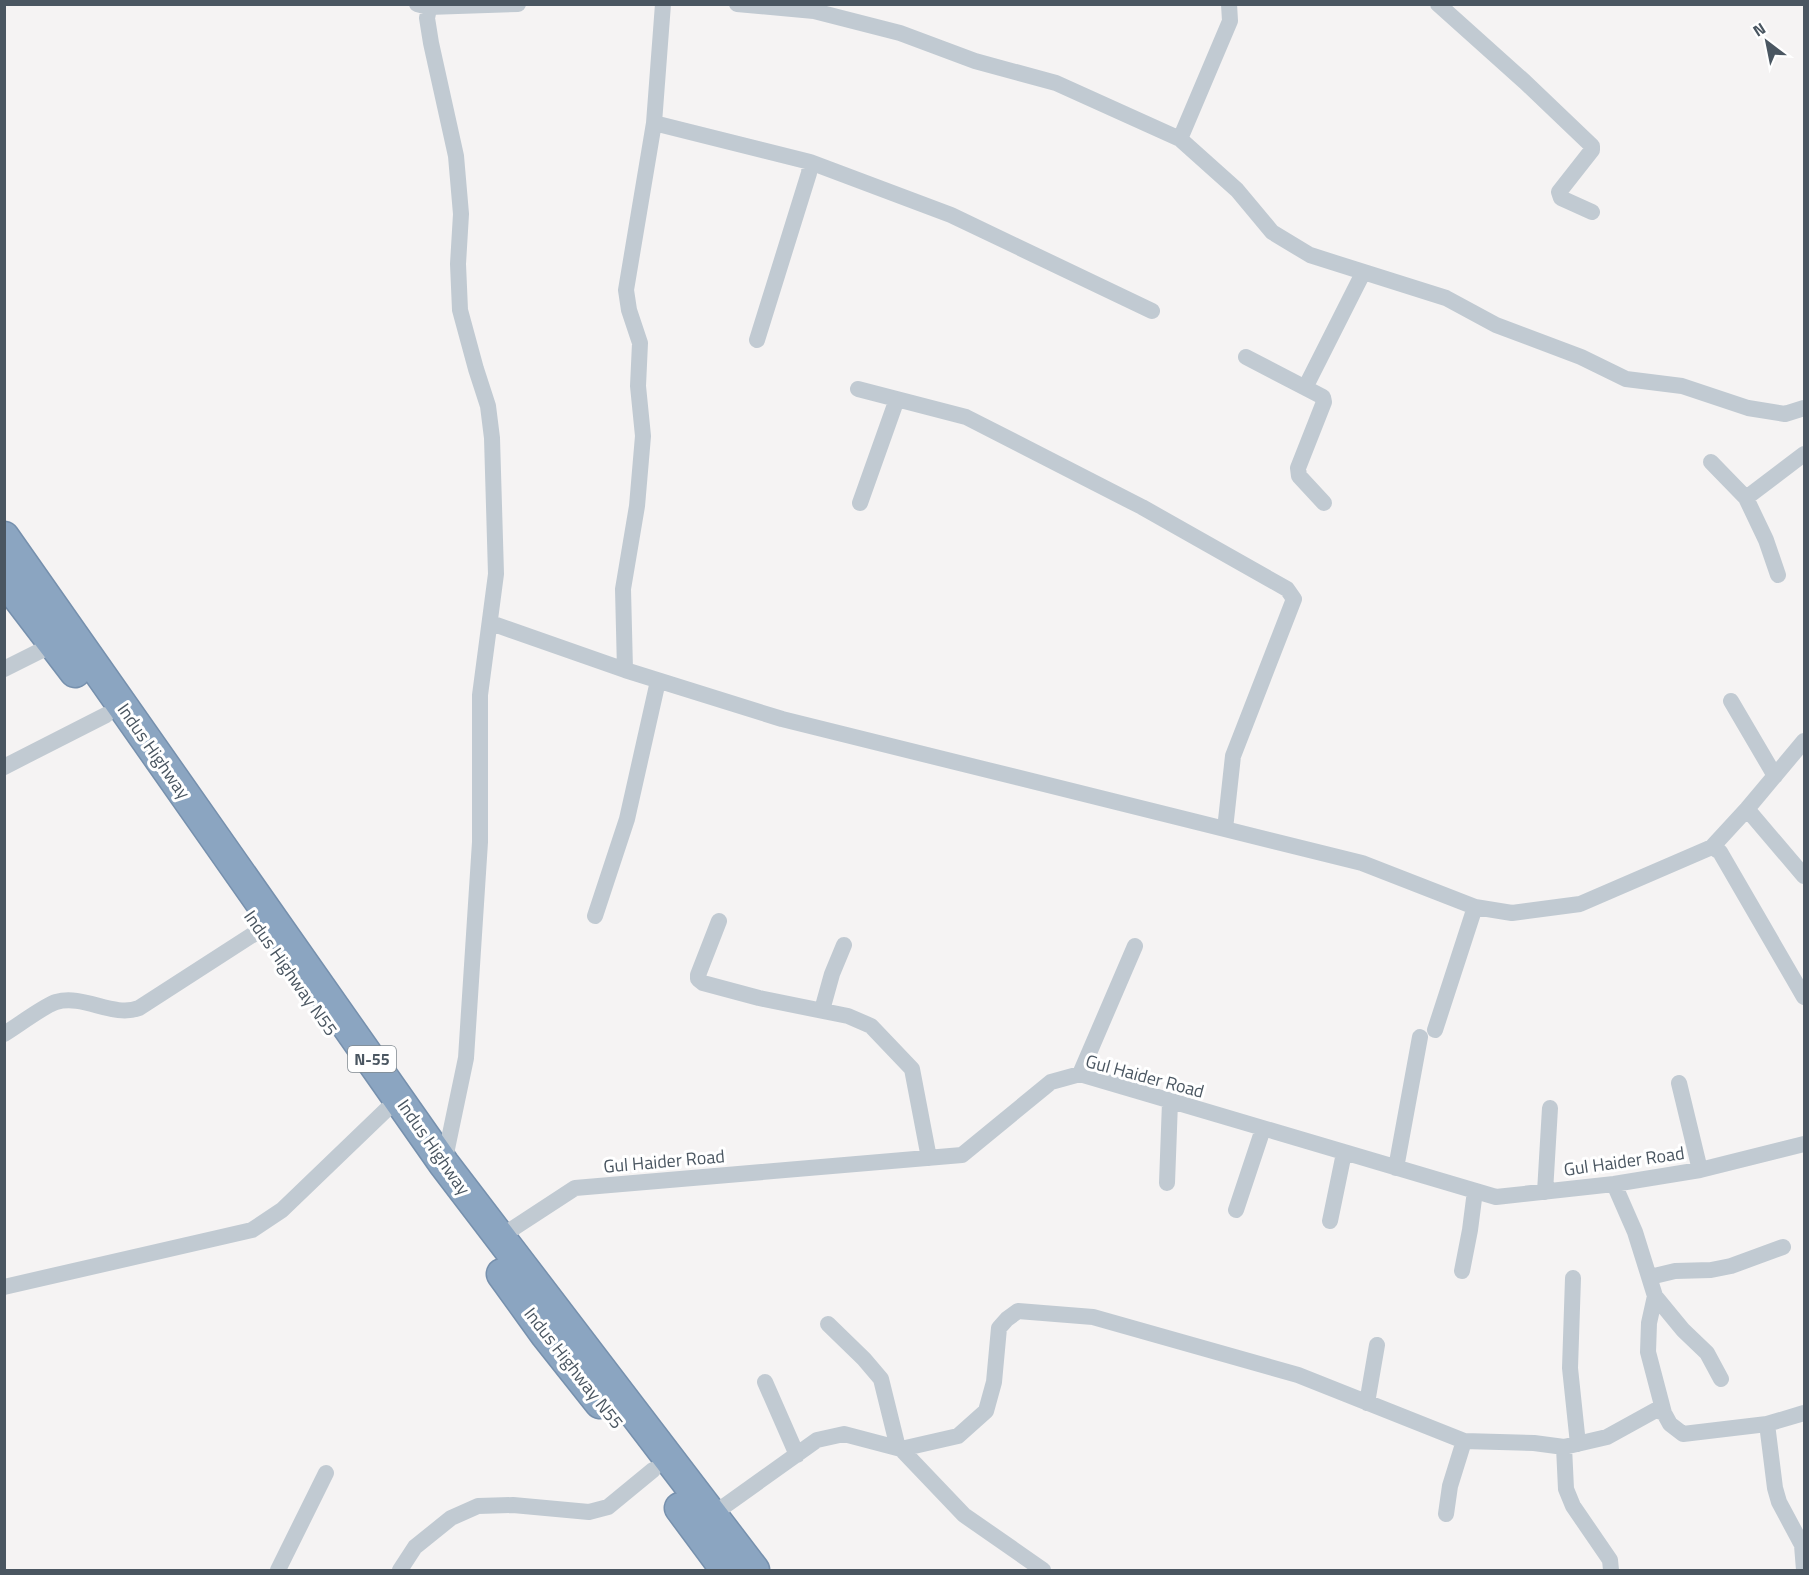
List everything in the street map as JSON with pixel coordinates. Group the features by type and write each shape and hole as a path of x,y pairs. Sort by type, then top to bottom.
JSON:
{"highway":[{"name":"Indus Highway","path":"4,537 444,1164 754,1570"},
{"name":"Indus Highway N55","path":"4,579 106,715 546,1335 653,1470 726,1570"}],"street":[{"path":"444,1164 466,1058 480,842 480,696 496,574 491,428 488,406 460,310 458,264 461,214 456,156 425,5 518,4"},
{"path":"625,670 623,589 637,506 643,436 638,386 640,343 629,310 626,290 654,123 663,4"},
{"path":"737,4 814,11 900,33 975,60 1056,83 1180,139 1237,190 1272,232 1310,255 1446,298 1497,325 1581,357 1626,379 1682,386 1748,408 1785,414 1804,408"},
{"path":"1180,139 1230,21 1229,4"},
{"path":"1438,4 1592,146 1592,150 1559,192 1561,198 1592,212"},
{"path":"654,123 810,162 951,215 1152,311"},
{"path":"757,340 809,173 810,162"},
{"path":"1306,386 1363,273"},
{"path":"1246,357 1306,386 1323,397 1324,402 1298,468 1299,476 1324,503"},
{"path":"858,389 966,417 1142,507 1287,589 1294,599 1233,756 1225,829"},
{"path":"860,503 897,399"},
{"path":"1746,498 1804,454"},
{"path":"1710,462 1746,498 1766,540 1778,575"},
{"path":"491,623 658,681 782,719 1362,863 1475,907 1512,914 1580,904 1712,847 1804,741"},
{"path":"4,669 54,644"},
{"path":"595,916 627,819 658,681"},
{"path":"1731,701 1775,776"},
{"path":"4,767 106,715"},
{"path":"1747,809 1804,876"},
{"path":"1712,847 1720,852 1804,997"},
{"path":"1396,1168 1428,1033 1475,907"},
{"path":"719,921 698,979 703,983 759,998 848,1016 871,1026 912,1069 929,1158"},
{"path":"4,1034 56,1002 72,1000 130,1011 139,1008 260,930"},
{"path":"822,1010 831,974 844,945"},
{"path":"1080,1074 1135,946"},
{"name":"Gul Haider Road","path":"500,1237 575,1188 962,1155 1051,1082 1080,1074 1496,1197 1614,1184 1700,1170 1804,1144"},
{"path":"1679,1083 1700,1170"},
{"path":"1167,1183 1170,1102"},
{"path":"1545,1192 1550,1108"},
{"path":"4,1287 252,1230 282,1210 386,1110"},
{"path":"1236,1210 1263,1129"},
{"path":"1330,1221 1344,1153"},
{"path":"1614,1184 1635,1232 1655,1296 1683,1330 1707,1353 1721,1379"},
{"path":"1462,1271 1475,1191"},
{"path":"1650,1277 1675,1271 1711,1270 1731,1266 1783,1247"},
{"path":"1573,1278 1570,1368 1571,1445 1566,1489 1573,1506 1610,1560 1611,1570"},
{"path":"1655,1296 1649,1323 1648,1352 1664,1413 1670,1424 1683,1434 1767,1424 1804,1413"},
{"path":"712,1515 817,1440 844,1434 899,1448 958,1436 986,1411 994,1382 999,1328 1018,1311 1093,1317 1298,1375 1464,1441 1571,1445 1607,1437 1656,1410 1664,1413"},
{"path":"828,1324 881,1379 899,1448 964,1515 1044,1570"},
{"path":"1367,1403 1377,1345"},
{"path":"765,1382 797,1455"},
{"path":"1767,1424 1774,1488 1802,1545 1804,1570"},
{"path":"1446,1514 1450,1486 1464,1441"},
{"path":"400,1570 414,1547 451,1518 478,1506 513,1505 589,1512 608,1507 653,1470"},
{"path":"278,1570 326,1473"}]}
